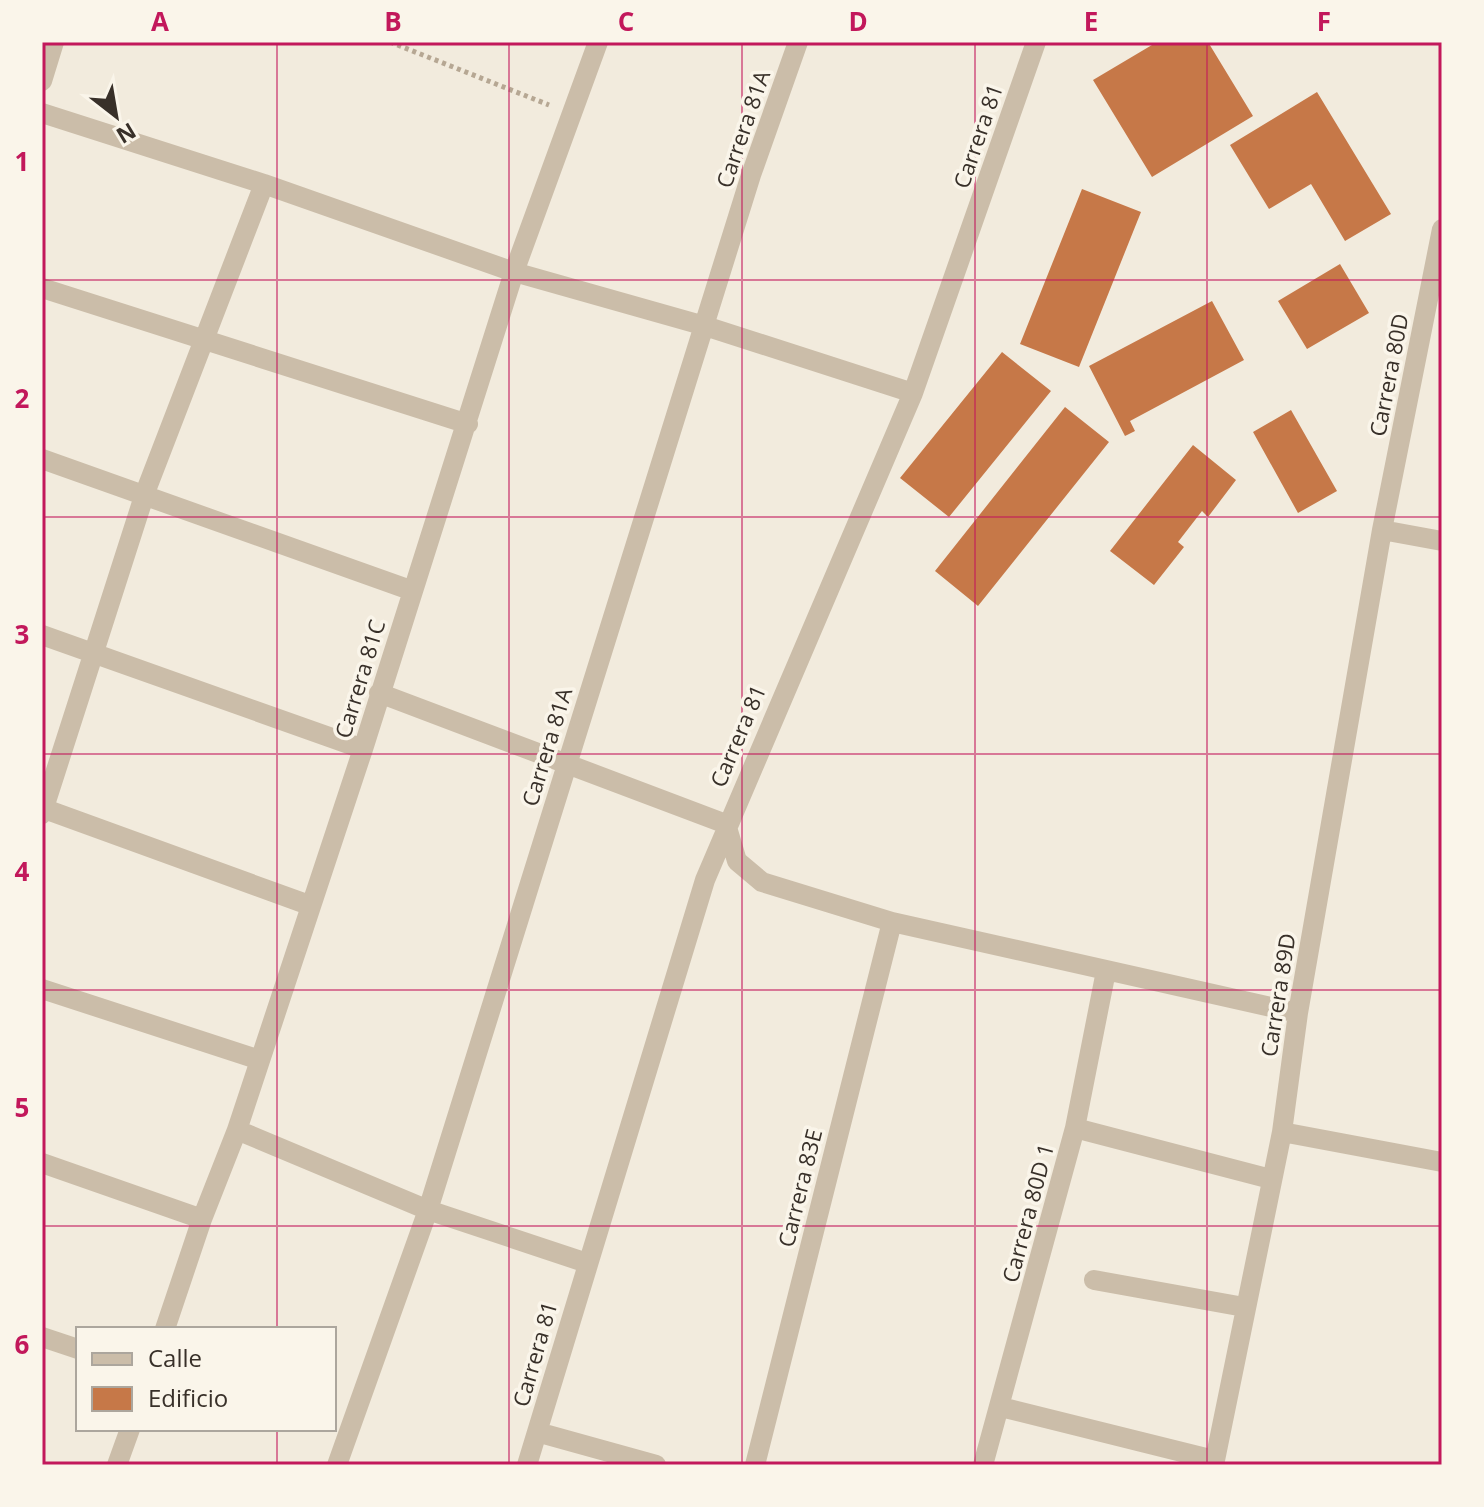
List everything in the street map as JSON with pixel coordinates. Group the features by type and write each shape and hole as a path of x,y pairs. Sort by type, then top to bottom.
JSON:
{"street":[{"path":"42,81 54,42"},
{"name":"Carrera 81C","path":"166,1327 202,1219 237,1130 363,749 514,272 598,42"},
{"name":"Carrera 81A","path":"337,1465 428,1210 751,175 798,42"},
{"name":"Carrera 81","path":"527,1465 705,880 726,824 913,393 1036,42"},
{"path":"42,113 264,184 514,272 705,326 913,393"},
{"path":"264,184 145,493 43,811 309,905"},
{"name":"Carrera 80D","path":"1382,530 1442,229"},
{"path":"42,288 468,424"},
{"path":"42,459 145,493 413,591"},
{"path":"1382,530 1442,541"},
{"name":"Carrera 89D","path":"1214,1463 1282,1132 1298,1013 1382,530"},
{"path":"42,635 363,749"},
{"path":"379,693 726,824 737,861 762,882 892,922 1298,1013"},
{"name":"Carrera 83E","path":"755,1465 892,922"},
{"name":"Carrera 80D 1","path":"983,1465 1075,1128 1106,971"},
{"path":"42,989 260,1060"},
{"path":"1075,1128 1271,1179"},
{"path":"237,1130 428,1210 587,1263"},
{"path":"1282,1132 1442,1162"},
{"path":"42,1163 202,1219"},
{"path":"1094,1280 1244,1307"},
{"path":"42,1337 76,1348"},
{"path":"1001,1407 1214,1463"},
{"path":"117,1465 129,1431"},
{"path":"537,1432 656,1465"}],"path":[{"path":"390,42 572,115"}],"building":[{"path":"1157,42 1208,42 1253,116 1152,177 1093,80"},
{"path":"1317,92 1391,214 1345,241 1311,184 1269,209 1230,145"},
{"path":"1082,189 1141,212 1079,367 1020,344"},
{"path":"1340,264 1369,313 1307,349 1278,301"},
{"path":"1212,301 1244,360 1130,421 1135,431 1125,436 1089,366"},
{"path":"1002,352 1051,391 949,517 900,478"},
{"path":"1065,407 1109,442 978,606 935,571"},
{"path":"1291,410 1337,491 1298,513 1253,432"},
{"path":"1193,445 1236,480 1208,517 1202,511 1178,542 1184,547 1154,585 1110,551"}]}
